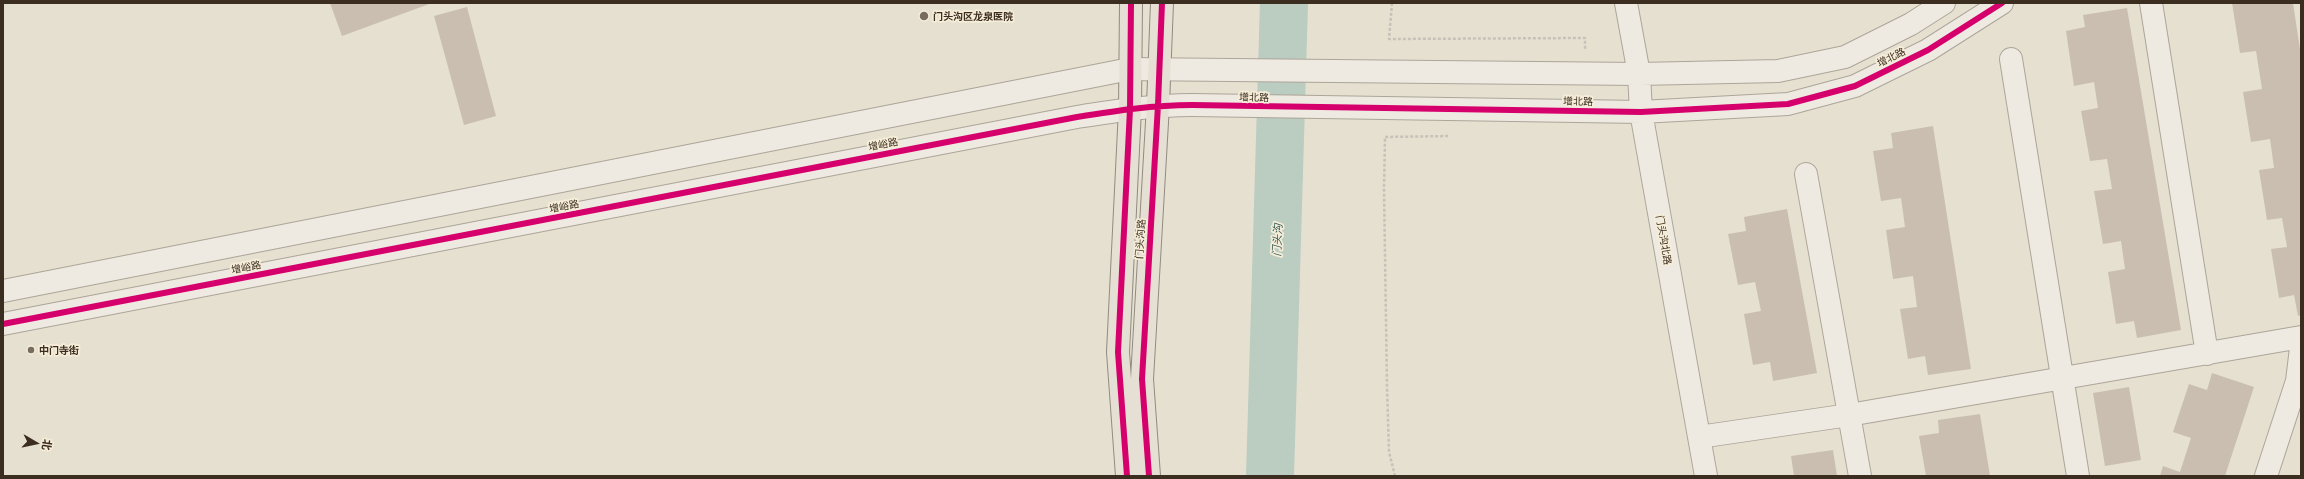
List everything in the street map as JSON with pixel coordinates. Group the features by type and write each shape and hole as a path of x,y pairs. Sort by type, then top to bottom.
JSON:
{"main road":[{"name":"门头沟路","path":"1126,476 1118,352 1130,109 1130,3"},
{"name":"门头沟路","path":"1149,476 1142,379 1160,68 1162,3"}],"street":[{"name":"门头沟北路","path":"1626,3 1639,74 1641,112 1706,476"},
{"name":"增北路","path":"1130,69 1212,68 1381,72 1584,74 1778,71 1845,57 1911,24 1944,3"},
{"name":"增北路","path":"1130,109 1158,105 1641,112 1788,104 1855,86 1928,50 2002,3"},
{"path":"2151,3 2207,354"},
{"path":"2011,59 2078,476"},
{"path":"3,291 1130,69"},
{"name":"增峪路","path":"3,324 1077,117 1130,109"},
{"path":"1806,174 1860,476"},
{"path":"1699,437 1849,415 2301,337"},
{"path":"2266,476 2297,381 2301,348"}],"path":[{"path":"1392,3 1389,39 1585,38 1584,74"},
{"path":"1395,476 1389,452 1387,386 1385,137 1457,136"}],"building":[{"path":"330,3 432,3 342,36"},
{"path":"2232,3 2293,3 2301,56 2301,315 2298,316 2294,295 2279,298 2271,249 2287,247 2282,218 2267,220 2259,170 2274,168 2270,139 2251,142 2243,92 2262,89 2256,51 2240,53"},
{"path":"467,7 496,116 464,125 434,16"},
{"path":"2127,8 2181,330 2137,338 2134,321 2116,324 2108,272 2125,269 2121,241 2103,244 2094,191 2112,189 2107,159 2090,161 2081,111 2098,108 2094,82 2074,86 2066,31 2085,27 2083,15"},
{"path":"1933,126 1971,369 1928,375 1925,356 1908,359 1900,309 1917,307 1913,276 1893,279 1886,230 1905,227 1901,198 1881,201 1873,151 1893,148 1891,133"},
{"path":"1787,209 1817,373 1773,381 1770,362 1753,365 1744,314 1761,311 1755,282 1738,285 1728,234 1746,231 1744,217"},
{"path":"2212,373 2254,387 2225,476 2160,476 2163,466 2180,472 2191,438 2173,432 2189,384 2207,390"},
{"path":"2129,387 2141,460 2105,466 2093,393"},
{"path":"1980,414 1990,476 1926,476 1919,436 1939,433 1938,420"},
{"path":"1833,450 1837,476 1794,476 1791,456"}],"waterway":[{"name":"门头沟","path":"1270,476 1284,3"}],"cycle path":[{"path":"1127,476 1118,352 1130,109 1131,3"},
{"path":"1149,476 1142,379 1158,105 1162,3"},
{"path":"3,324 1077,117 1134,109 1192,105 1641,112 1788,104 1855,86 1928,50 2002,3"}],"place":[{"name":"门头沟区龙泉医院","path":"924,16"},
{"name":"中门寺街","path":"31,350"}]}
